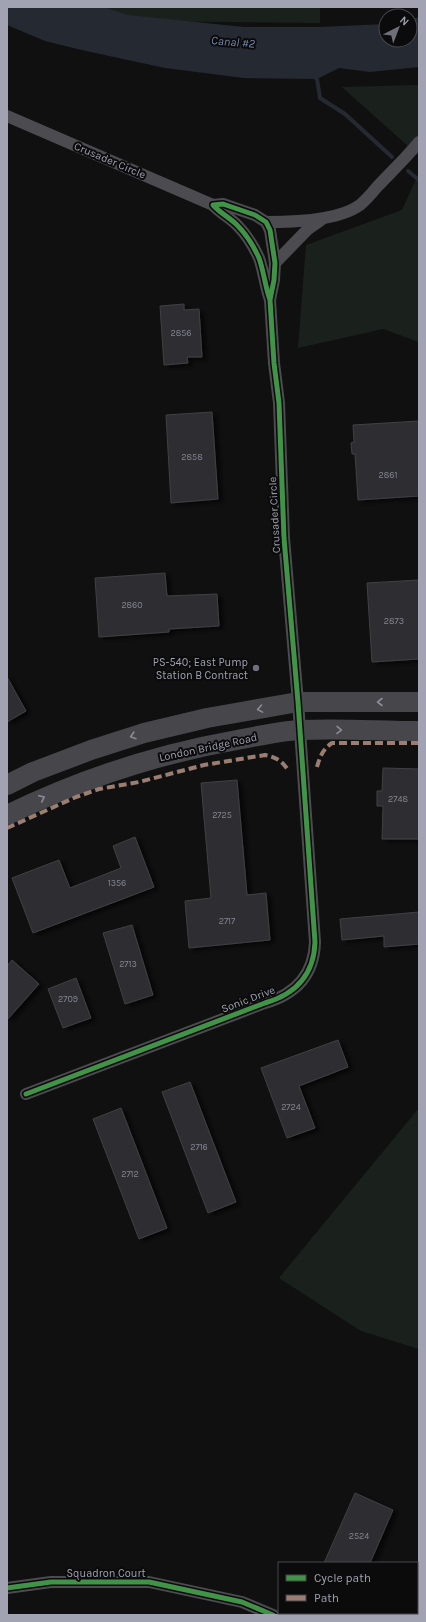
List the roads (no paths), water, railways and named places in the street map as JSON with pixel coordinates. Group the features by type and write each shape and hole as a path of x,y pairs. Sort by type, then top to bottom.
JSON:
{"main road":[{"path":"7,785 55,763 144,733 207,718 298,702 419,702"},
{"name":"London Bridge Road","path":"7,815 74,784 135,764 208,745 300,730 419,731"}],"street":[{"name":"Crusader Circle","path":"7,116 214,205 220,212 237,225 249,241 258,258 265,287 270,300"},
{"path":"266,222 298,222 322,219 344,212 359,205 405,159 419,142"},
{"name":"Crusader Circle","path":"214,205 223,204 255,215 266,222 270,230 275,263 274,280 270,300 274,363 279,403 284,538 300,730"},
{"path":"275,263 308,229 322,219"},
{"name":"Sonic Drive","path":"26,1094 265,1003 277,1000 297,987 305,977 312,962 315,942 300,730"},
{"name":"Squadron Court","path":"7,1588 51,1582 149,1582 242,1602 273,1615"}],"water":[{"name":"Canal #2","path":"7,7 104,7 128,15 244,27 319,27 378,24 378,48 418,48 419,17 419,67 370,72 339,68 317,79 244,78 165,68 86,51 45,41 7,25"}],"waterway":[{"path":"313,75 317,79 320,98 345,114 392,157"},
{"path":"408,171 419,180"}],"place":[{"name":"PS-540; East Pump Station B Contract","path":"256,668"}]}
